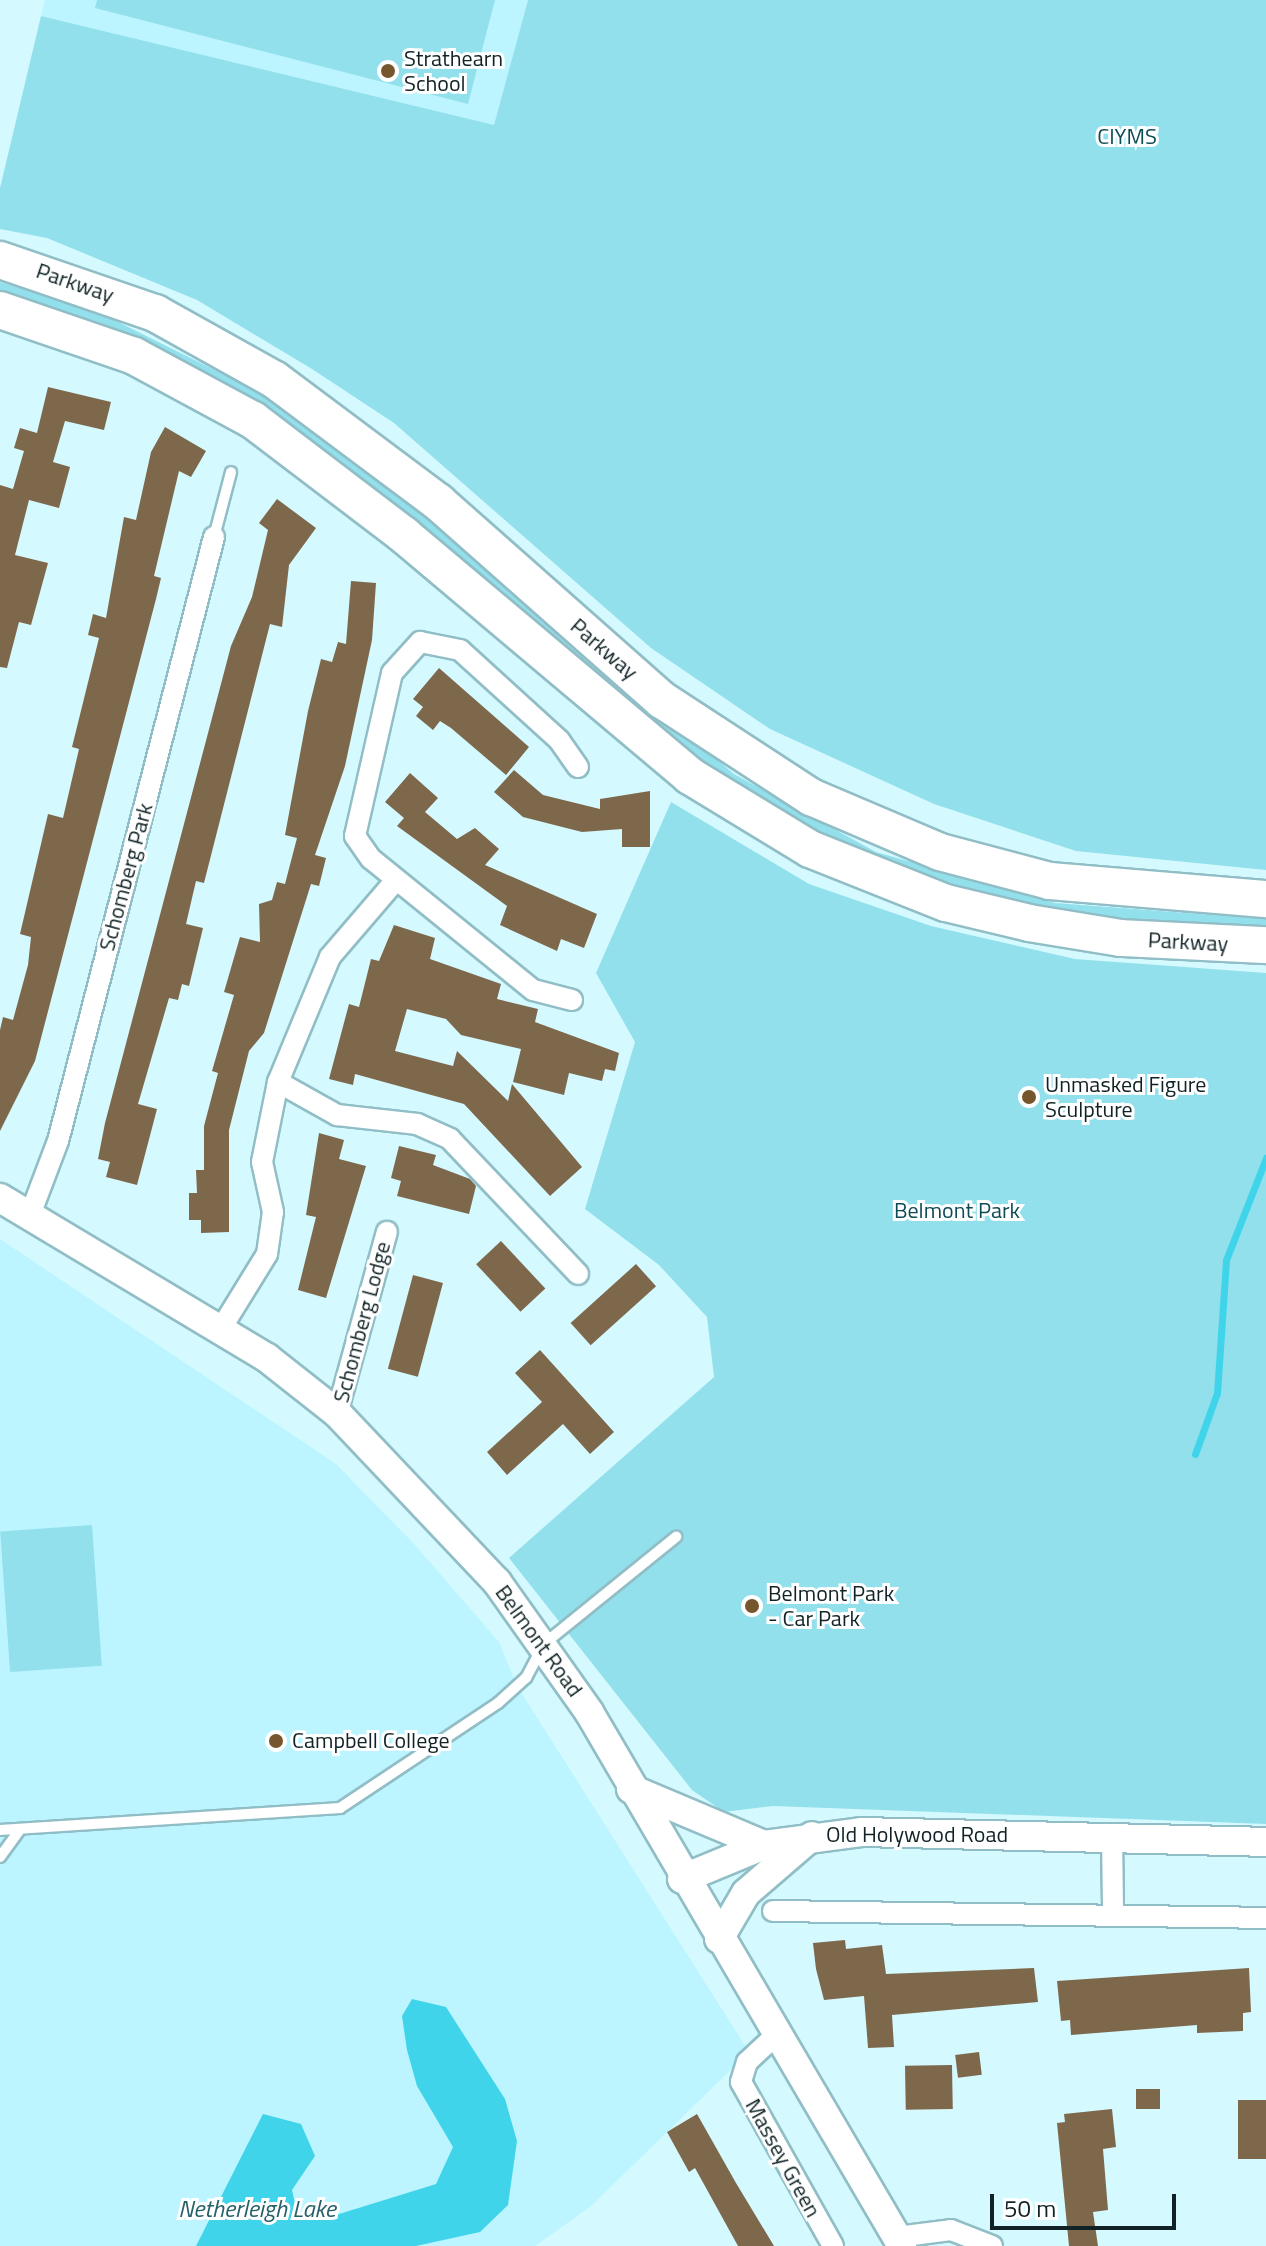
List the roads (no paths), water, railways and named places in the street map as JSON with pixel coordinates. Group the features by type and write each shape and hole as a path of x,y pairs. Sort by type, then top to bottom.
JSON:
{"highway":[{"name":"Parkway","path":"0,260 155,313 275,380 438,502 662,700 811,797 940,852 1050,881 1266,899"},
{"name":"Parkway","path":"0,310 134,356 253,420 404,535 690,776 810,849 946,903 1029,923 1121,938 1266,945"}],"main road":[{"name":"Belmont Road","path":"0,1198 222,1327 337,1413 545,1643 682,1879 900,2241"},
{"path":"631,1789 764,1845"},
{"path":"719,1939 746,1893 812,1836"},
{"name":"Old Holywood Road","path":"682,1879 764,1845 812,1836 1112,1836 1266,1842"}],"street":[{"name":"Schomberg Park","path":"30,1215 58,1141 214,537"},
{"path":"572,1000 533,990 396,880 355,836 356,814 384,729 392,673 420,642 460,650 559,740 578,767"},
{"path":"222,1327 267,1254 273,1212 262,1150 278,1082 330,957 396,880"},
{"path":"278,1082 337,1115 417,1124 450,1139 578,1274"},
{"name":"Schomberg Lodge","path":"337,1413 387,1232"},
{"path":"1112,1836 1113,1911"},
{"path":"773,1911 1113,1911 1266,1918"},
{"name":"Massey Green","path":"777,2034 747,2062 741,2082 833,2246"},
{"path":"900,2241 951,2230 992,2246"}],"lane":[{"path":"214,537 231,472"},
{"path":"0,1830 340,1808 498,1703 526,1678 545,1643 676,1537"},
{"path":"0,1857 20,1829"}],"water":[{"name":"Netherleigh Lake","path":"412,1999 446,2007 505,2099 517,2141 508,2205 480,2232 416,2246 196,2246 263,2114 301,2124 315,2156 292,2190 298,2216 336,2215 436,2184 453,2147 417,2086 407,2050 402,2016"}],"waterway":[{"path":"1195,1454 1217,1393 1226,1260 1266,1158"}],"place":[{"name":"Strathearn School","path":"388,71"},
{"name":"Unmasked Figure Sculpture","path":"1029,1097"},
{"name":"Belmont Park - Car Park","path":"752,1606"},
{"name":"Campbell College","path":"276,1741"}],"park label":[{"name":"CIYMS","path":"1127,137"},
{"name":"Belmont Park","path":"957,1211"}]}
